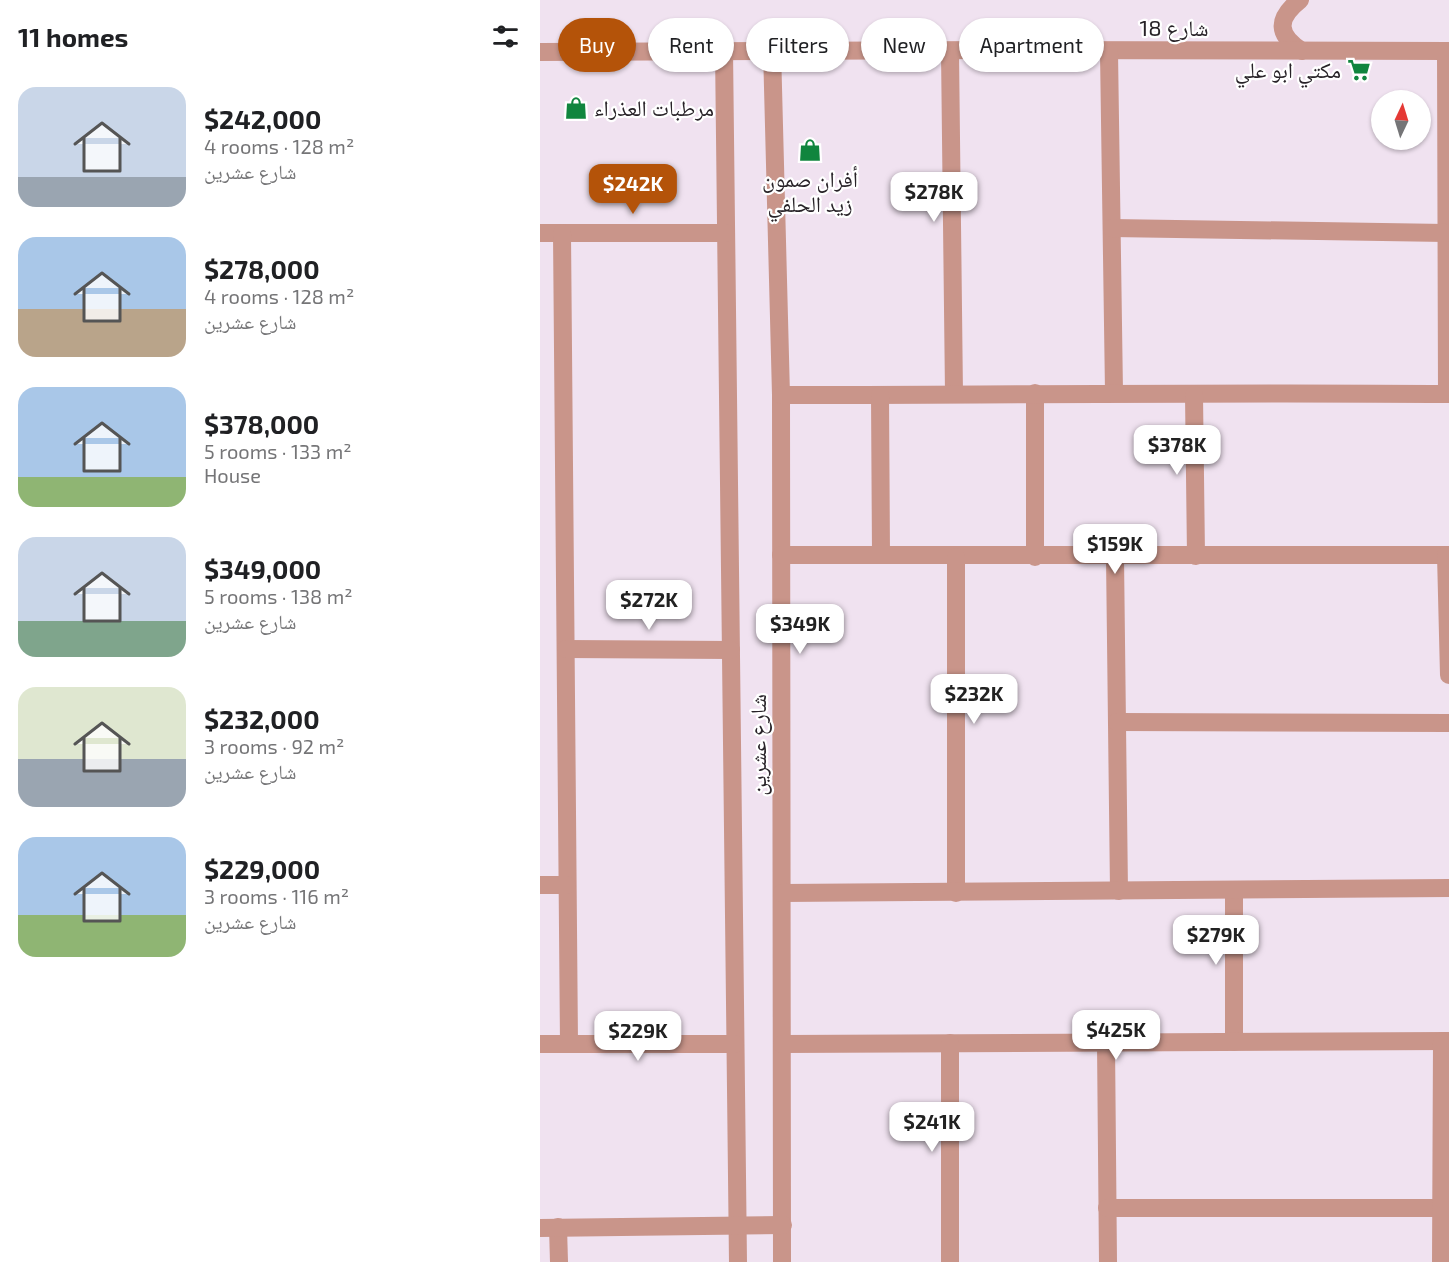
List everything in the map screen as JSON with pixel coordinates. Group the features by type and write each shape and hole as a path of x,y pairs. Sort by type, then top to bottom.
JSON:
{"street":[{"path":"1300,0 1285,16 1282,26 1285,38 1302,51"},
{"name":"شارع 18","path":"849,50 1448,51"},
{"name":"شارع 18","path":"540,52 648,51"},
{"path":"781,395 1114,392 1194,395 1448,394 1446,233 1448,51"},
{"path":"950,52 954,394"},
{"path":"1109,52 1114,392"},
{"name":"شارع عشرين","path":"724,72 738,1262"},
{"name":"شارع عشرين","path":"773,72 781,395 782,1262"},
{"path":"1112,228 1446,233"},
{"path":"540,233 726,232"},
{"path":"562,233 569,1044"},
{"path":"1035,393 1035,557"},
{"path":"880,395 880,555"},
{"path":"1194,395 1197,556"},
{"path":"782,555 956,557 1448,555 1449,675"},
{"path":"956,557 956,893"},
{"path":"1116,557 1119,891"},
{"path":"566,648 731,650"},
{"path":"1117,722 1449,723"},
{"path":"540,885 567,885"},
{"path":"782,893 1449,888"},
{"path":"1234,890 1234,1042"},
{"path":"782,1044 1445,1041 1440,1208 1441,1262"},
{"path":"950,1043 950,1262"},
{"path":"1106,1043 1108,1262"},
{"path":"540,1044 735,1044"},
{"path":"1107,1208 1440,1208"},
{"path":"559,1262 549,1228 783,1225"}],"place":[{"name":"مكتي ابو علي","path":"1359,70"},
{"name":"مرطبات العذراء","path":"576,108"},
{"name":"أفران صمون زيد الحلفي","path":"810,150"}]}
